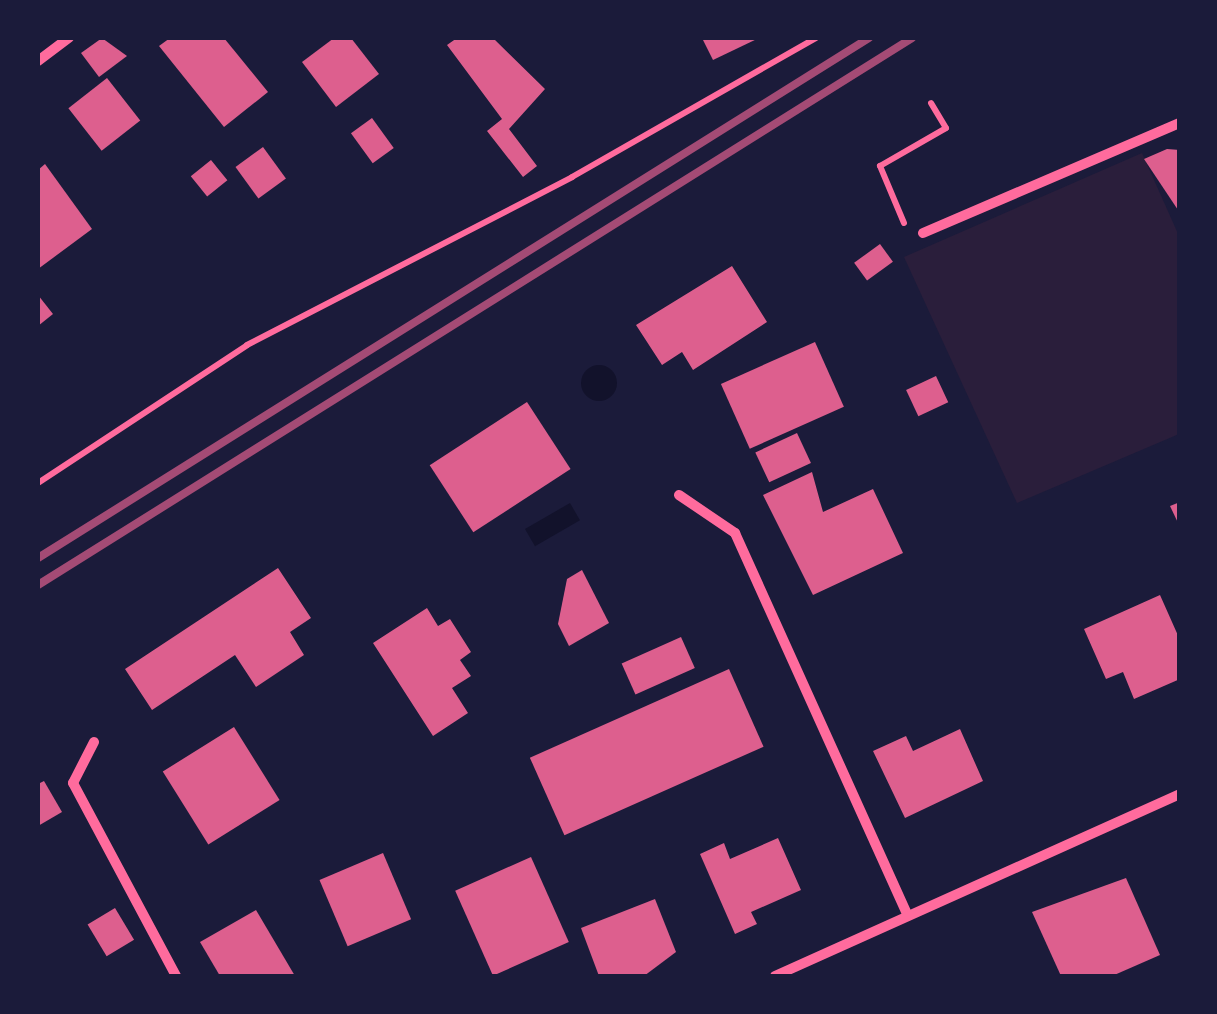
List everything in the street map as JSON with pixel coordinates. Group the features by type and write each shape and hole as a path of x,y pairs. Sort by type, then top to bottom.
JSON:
{"street":[{"path":"38,62 69,38"},
{"path":"923,233 1180,123"},
{"path":"679,495 736,532 908,916"},
{"path":"94,742 73,783 176,976"},
{"path":"775,976 1180,794"}],"path":[{"path":"38,483 246,345 572,177 816,38"},
{"path":"923,233 906,225 880,166 946,128 930,103"}],"shaded area":[{"path":"1142,153 1179,236 1179,434 1017,503 904,257"},
{"path":"599,365 612,370 617,383 612,396 599,401 586,396 581,383 586,370"},
{"path":"570,503 580,520 535,546 525,529"}],"building":[{"path":"102,38 127,56 99,77 81,53"},
{"path":"170,38 224,38 268,92 224,127 159,46"},
{"path":"334,38 351,38 379,74 336,107 302,62"},
{"path":"457,38 493,38 545,89 509,129 537,166 523,177 487,131 502,119 447,45"},
{"path":"702,38 759,38 713,60"},
{"path":"107,78 140,121 102,151 68,108"},
{"path":"372,118 394,148 373,163 351,133"},
{"path":"263,147 286,179 258,199 235,167"},
{"path":"1167,149 1180,150 1180,213 1144,159"},
{"path":"211,160 227,180 207,197 191,176"},
{"path":"45,164 92,229 38,269 38,170"},
{"path":"880,244 893,262 867,281 854,263"},
{"path":"732,266 767,322 693,370 682,352 662,365 636,325"},
{"path":"38,295 53,314 38,326"},
{"path":"815,342 844,407 750,449 721,384"},
{"path":"936,376 948,402 918,416 906,390"},
{"path":"527,402 571,469 473,532 430,465"},
{"path":"797,433 811,463 769,482 755,452"},
{"path":"812,472 823,512 873,489 903,553 813,595 763,495"},
{"path":"1180,502 1180,527 1170,506"},
{"path":"278,568 311,618 290,632 304,655 256,687 235,655 152,710 125,669"},
{"path":"582,570 609,623 569,646 558,624 567,579"},
{"path":"1160,595 1180,640 1180,679 1134,699 1123,672 1106,679 1084,629"},
{"path":"427,608 438,626 450,619 471,652 460,660 471,676 452,688 468,713 433,736 373,643"},
{"path":"681,637 695,668 635,694 622,663"},
{"path":"729,669 764,747 564,835 530,758"},
{"path":"234,727 280,800 208,844 163,772"},
{"path":"960,729 983,781 905,818 873,751 906,736 913,751"},
{"path":"44,781 62,812 38,826 38,784"},
{"path":"778,838 801,890 751,912 757,924 735,934 700,854 724,843 730,859"},
{"path":"383,853 411,919 348,946 319,880"},
{"path":"531,857 569,942 493,976 455,891"},
{"path":"1126,878 1160,955 1112,976 1061,976 1032,912"},
{"path":"655,899 676,952 644,976 599,976 581,928"},
{"path":"115,908 134,940 107,956 88,924"},
{"path":"256,910 295,976 220,976 200,942"}],"railway":[{"path":"38,558 869,38"},
{"path":"38,585 912,38"}]}
